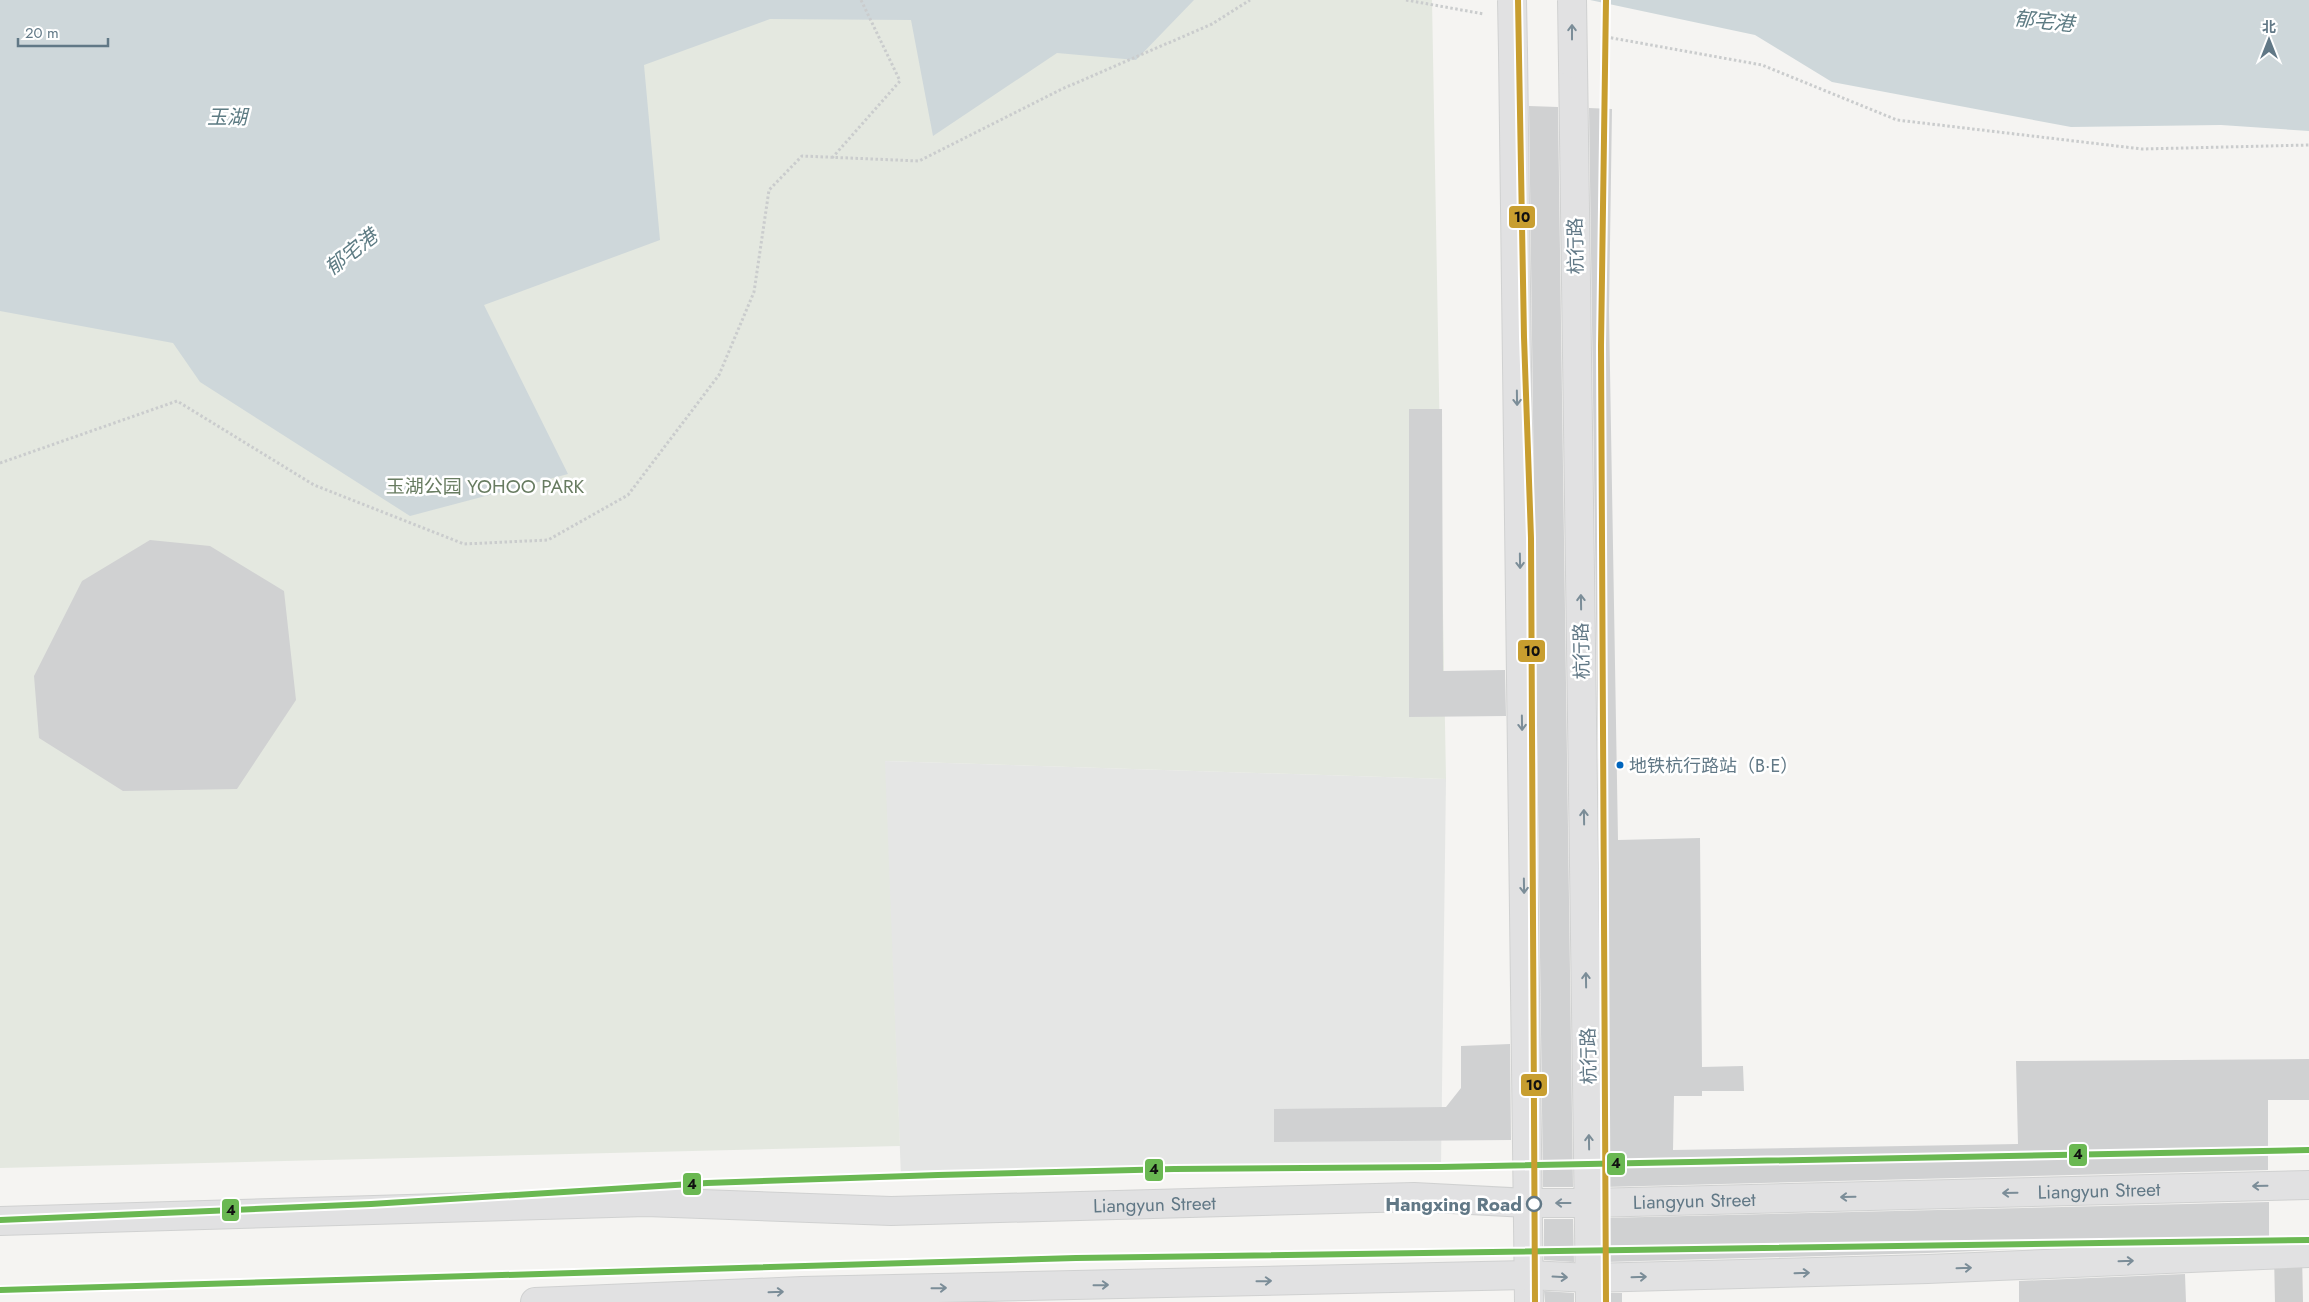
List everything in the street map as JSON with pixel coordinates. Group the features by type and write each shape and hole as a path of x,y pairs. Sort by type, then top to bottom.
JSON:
{"main road":[{"name":"杭行路","path":"1572,0 1590,1290"},
{"path":"1502,8 1513,52 1529,1302"},
{"name":"Liangyun Street","path":"0,1221 646,1202 891,1211 1414,1197 1528,1203 1590,1203 2309,1185"},
{"path":"535,1302 802,1291 1529,1275 1590,1290 1918,1270 2299,1253"}],"lane":[{"path":"2289,1302 2299,1253"}],"path":[{"path":"832,158 900,81 862,0"},
{"path":"0,463 177,401 314,485 464,544 548,540 628,495 719,375 754,292 769,190 802,156 919,161 1062,89 1212,24 1250,0"},
{"path":"1406,0 1502,8"},
{"path":"1598,35 1762,65 1897,120 2142,149 2309,145"}],"shaded area":[{"path":"884,761 1446,779 1441,1167 901,1176"}],"green space":[{"name":"玉湖公园 YOHOO PARK","path":"0,0 1432,0 1446,779 885,761 900,1146 0,1168"}],"water":[{"path":"0,0 1194,0 1136,60 1057,53 933,136 911,20 770,19 644,65 660,240 484,305 568,474 410,516 200,382 173,343 0,311"},
{"name":"郁宅港","path":"1590,0 2309,0 2309,131 2221,125 2071,127 1832,82 1755,35"}],"building":[{"path":"1529,106 1558,107 1573,1187 1543,1187"},
{"path":"1589,108 1612,109 1609,311 1618,840 1700,838 1702,1067 1743,1066 1744,1091 1702,1091 1702,1096 1674,1096 1673,1150 2018,1144 2016,1061 2309,1059 2309,1100 2268,1100 2268,1170 1604,1187"},
{"path":"1409,409 1442,409 1443,671 1505,670 1506,716 1409,717"},
{"path":"150,540 210,546 284,591 296,700 237,789 123,791 39,738 34,676 82,581"},
{"path":"1510,1044 1511,1140 1274,1142 1274,1109 1446,1107 1461,1088 1461,1046"},
{"path":"2269,1202 2269,1239 1927,1253 1605,1262 1604,1218"},
{"path":"1544,1219 1573,1219 1574,1262 1544,1260"},
{"path":"2185,1274 2186,1302 2019,1302 2019,1281"},
{"path":"1544,1291 1574,1293 1574,1302 1545,1302"},
{"path":"1606,1293 1622,1293 1622,1302 1606,1302"}],"transit line":[{"name":"10","path":"1518,0 1524,337 1531,538 1535,1302"},
{"name":"10","path":"1606,0 1601,346 1606,1302"},
{"name":"4","path":"0,1220 371,1204 707,1183 938,1175 1174,1169 1441,1167 2309,1150"},
{"name":"4","path":"0,1290 1076,1258 2309,1240"}],"place":[{"name":"地铁杭行路站（B·E）","path":"1620,765"},
{"name":"Hangxing Road","path":"1534,1204"}],"water label":[{"name":"玉湖","path":"227,117"}]}
